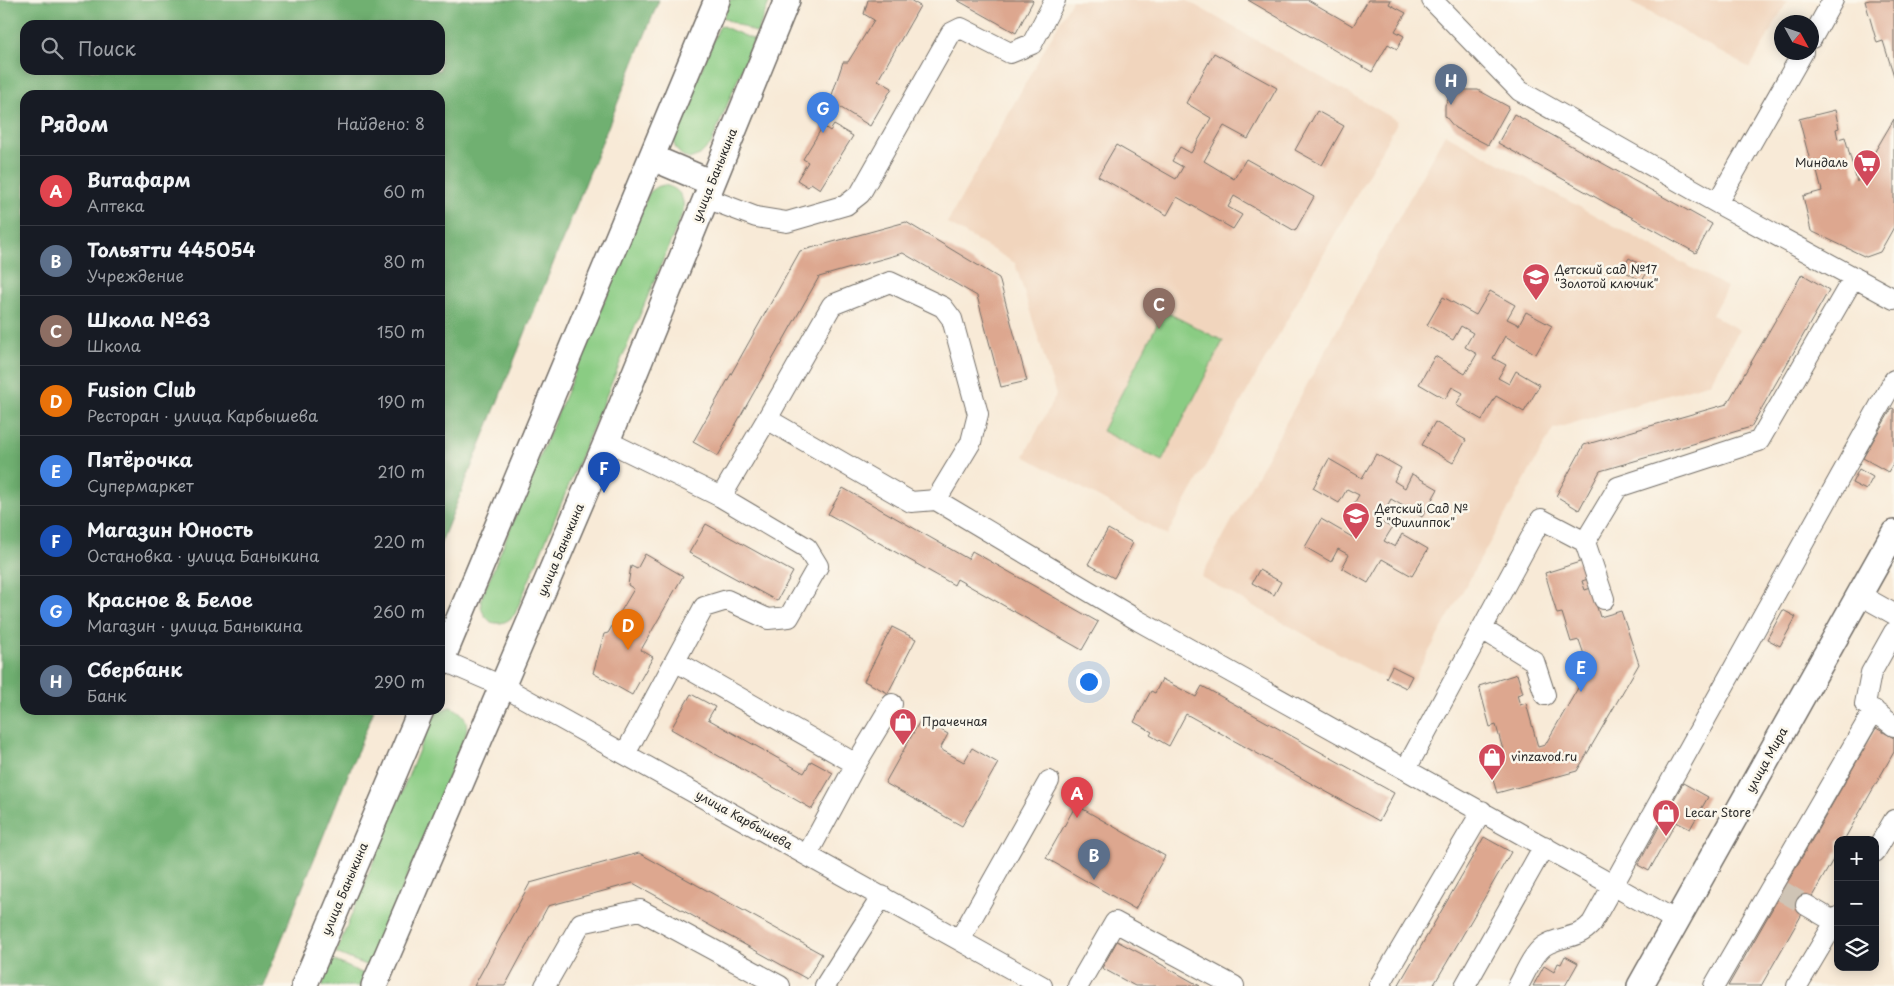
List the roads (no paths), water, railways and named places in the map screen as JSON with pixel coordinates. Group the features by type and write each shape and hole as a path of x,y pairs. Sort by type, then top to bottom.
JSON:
{"main road":[{"path":"445,652 653,158 717,0"},
{"name":"улица Баныкина","path":"374,986 607,441 787,0"},
{"path":"653,158 709,190"},
{"name":"улица Мира","path":"1640,986 1894,533"},
{"name":"улица Баныкина","path":"304,986 418,715"}],"street":[{"path":"709,190 756,217 787,222 846,205 860,194 951,33 962,28 1010,53 1032,44 1055,0"},
{"path":"1432,0 1520,90 1717,203 1894,299"},
{"path":"1819,25 1833,0"},
{"path":"1717,203 1798,60"},
{"path":"1585,542 1618,487 1759,442 1854,277"},
{"path":"721,497 832,305 890,282 943,307 952,319 978,414 971,442 936,500"},
{"path":"1518,986 1542,947 1586,931 1592,923 1894,380"},
{"path":"767,419 911,502 936,500 1139,620 1614,884 1677,921"},
{"path":"607,441 721,497 807,548 818,566 789,617 768,619 726,600 704,607 625,754"},
{"path":"1406,769 1541,519 1585,542 1604,599"},
{"path":"1860,595 1894,614"},
{"path":"1482,629 1534,661 1545,695"},
{"path":"1894,632 1871,673 1866,704 1894,726"},
{"path":"675,661 856,764"},
{"name":"улица Карбышева","path":"445,664 502,686 960,939 1038,985"},
{"path":"807,855 856,764 892,704"},
{"path":"1714,986 1777,888 1874,710"},
{"path":"960,939 1049,781"},
{"path":"1379,986 1482,811"},
{"path":"1879,845 1894,820"},
{"path":"1466,986 1544,846"},
{"path":"825,986 882,896"},
{"path":"1806,905 1834,918"},
{"path":"545,986 581,923 640,910 780,986"},
{"path":"1078,986 1115,922 1234,986"},
{"path":"1797,986 1834,922"}],"tunnel":[{"path":"1782,891 1806,905"}],"place":[{"name":"Сбербанк","path":"1451,105"},
{"name":"Красное & Белое","path":"823,133"},
{"name":"Миндаль","path":"1867,187"},
{"name":"Детский сад №17 \"Золотой ключик\"","path":"1536,301"},
{"name":"Школа №63","path":"1159,329"},
{"name":"Магазин Юность","path":"604,493"},
{"name":"Детский Сад № 5 \"Филиппок\"","path":"1356,540"},
{"name":"Fusion Club","path":"628,650"},
{"name":"Пятёрочка","path":"1581,692"},
{"name":"Прачечная","path":"903,746"},
{"name":"vinzavod.ru","path":"1492,781"},
{"name":"Витафарм","path":"1077,818"},
{"name":"Lecar Store","path":"1666,837"},
{"name":"Тольятти 445054","path":"1094,880"}]}
